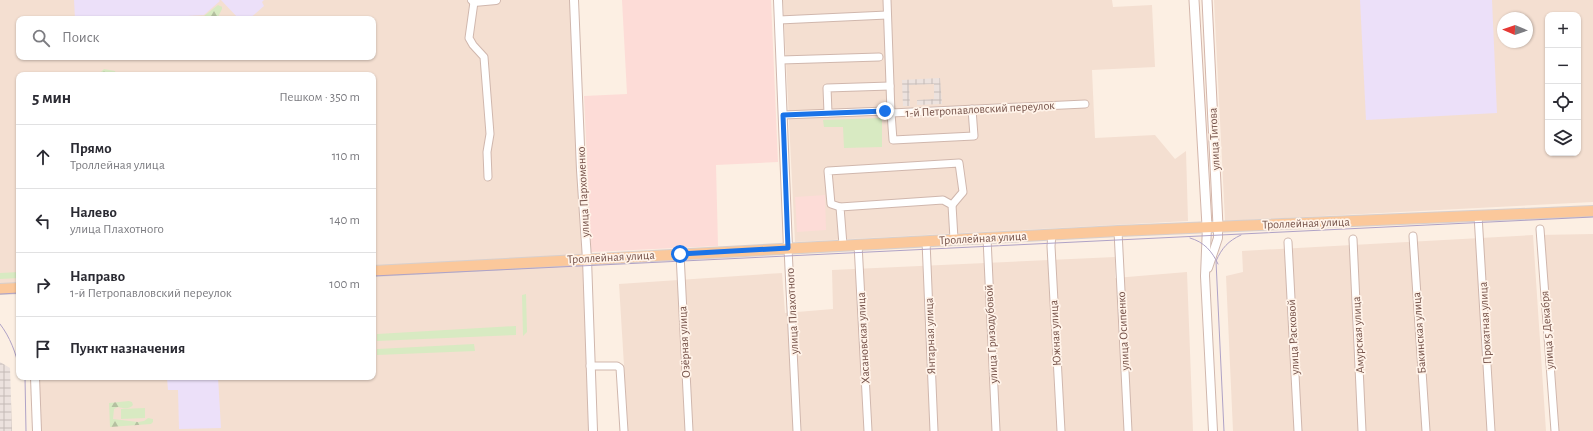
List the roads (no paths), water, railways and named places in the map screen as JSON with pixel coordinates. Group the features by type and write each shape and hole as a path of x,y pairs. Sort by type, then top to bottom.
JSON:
{"main road":[{"name":"улица Титова","path":"1194,0 1207,226"},
{"name":"улица Титова","path":"1207,0 1218,226"},
{"name":"Троллейная улица","path":"376,271 587,258 1207,226 1593,210"},
{"path":"0,289 16,288"}],"street":[{"path":"488,178 487,152 490,134 484,57 473,45 470,38 473,1 496,0"},
{"name":"улица Пархоменко","path":"574,0 581,163 587,258 593,431"},
{"name":"улица Плахотного","path":"778,0 797,431"},
{"name":"1-й Петропавловский переулок","path":"887,0 890,86 888,112"},
{"path":"779,20 887,15"},
{"path":"781,60 879,57"},
{"path":"828,113 827,88 890,86"},
{"name":"1-й Петропавловский переулок","path":"783,115 1085,104"},
{"path":"888,112 893,140 900,140 974,136 972,108"},
{"path":"952,204 943,200 840,206 831,204 828,171 959,163 963,192 952,204 954,239"},
{"path":"840,206 843,245"},
{"name":"Прокатная улица","path":"1478,215 1491,431"},
{"name":"улица Титова","path":"1207,226 1205,276 1213,431"},
{"name":"улица Титова","path":"1205,276 1218,238 1218,226"},
{"name":"улица 5 Декабря","path":"1540,229 1555,431"},
{"name":"улица Осипенко","path":"1118,231 1128,431"},
{"name":"Южная улица","path":"1052,234 1051,246 1061,431"},
{"name":"Бакинская улица","path":"1413,236 1426,431"},
{"name":"улица Гризодубовой","path":"987,238 996,431"},
{"name":"Амурская улица","path":"1353,239 1362,431"},
{"name":"Янтарная улица","path":"926,241 934,431"},
{"name":"улица Расковой","path":"1288,242 1298,431"},
{"name":"Хасановская улица","path":"858,244 868,431"},
{"name":"Озёрная улица","path":"680,254 689,431"},
{"path":"590,366 617,366 620,368 624,431"},
{"path":"35,380 37,431"}],"tram line":[{"path":"376,276 1593,217"},
{"path":"1224,431 1216,261 1226,245 1241,235"},
{"path":"1190,238 1207,248 1218,264"},
{"path":"0,294 16,293"},
{"path":"0,324 7,334 16,357"},
{"path":"25,380 26,431"}]}
